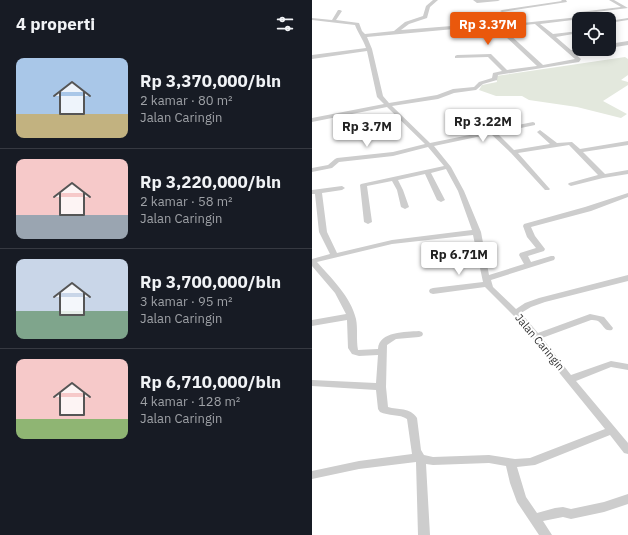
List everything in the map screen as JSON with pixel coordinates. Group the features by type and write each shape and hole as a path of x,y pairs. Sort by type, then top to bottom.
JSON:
{"street":[{"path":"399,33 407,23 424,18 428,6 436,0"},
{"path":"475,0 477,2 498,0"},
{"path":"502,11 565,2 563,0"},
{"path":"610,0 626,9"},
{"path":"606,12 626,9"},
{"path":"334,20 340,11"},
{"path":"364,36 500,23 506,23 509,26 572,17"},
{"path":"312,19 334,20 357,24 369,49 376,75 378,94 386,105 429,145 448,167 465,199 477,232 486,281"},
{"path":"616,21 628,19"},
{"path":"312,120 476,88 482,82 495,79 495,74 578,60 537,23"},
{"path":"479,26 484,33 501,32 506,34 541,66"},
{"path":"552,36 572,33"},
{"path":"616,45 628,43"},
{"path":"312,57 369,49"},
{"path":"457,57 489,54 506,72"},
{"path":"312,170 330,167 337,160 393,154 429,145 534,124"},
{"path":"492,132 513,152 547,189"},
{"path":"540,132 555,145"},
{"path":"579,151 628,142"},
{"path":"513,152 570,143 603,176"},
{"path":"368,222 363,186 448,167"},
{"path":"427,172 441,200"},
{"path":"572,184 603,176 628,172"},
{"path":"394,179 400,190 405,207"},
{"path":"335,256 323,232 315,191 342,188"},
{"path":"529,265 523,255 541,249 532,237 527,226 588,209 628,195"},
{"path":"382,352 355,352 353,348 351,316 346,305 312,261 392,242 477,232"},
{"path":"433,291 486,281 551,258"},
{"path":"516,313 528,305 559,295 628,278"},
{"name":"Jalan Caringin","path":"486,281 492,292 516,313 537,337 560,368 571,379 628,450"},
{"path":"312,323 351,316"},
{"path":"537,337 590,317 601,319 610,328"},
{"path":"419,334 386,339 383,344 382,352 381,387 383,409 389,412 406,413 412,418 416,451 420,458 424,535"},
{"path":"571,379 611,364 628,367"},
{"path":"312,383 381,387"},
{"path":"312,475 359,465 420,458 433,461 489,459 520,463 531,462 612,430"},
{"path":"510,462 517,491 546,535"},
{"path":"535,519 555,513 562,512 571,514 597,509 628,499"}],"shaded area":[{"path":"625,57 628,59 628,75 621,80 628,82 628,85 603,101 627,114 621,118 577,107 529,100 522,96 496,96 479,90 482,85 497,82 496,76"}]}
